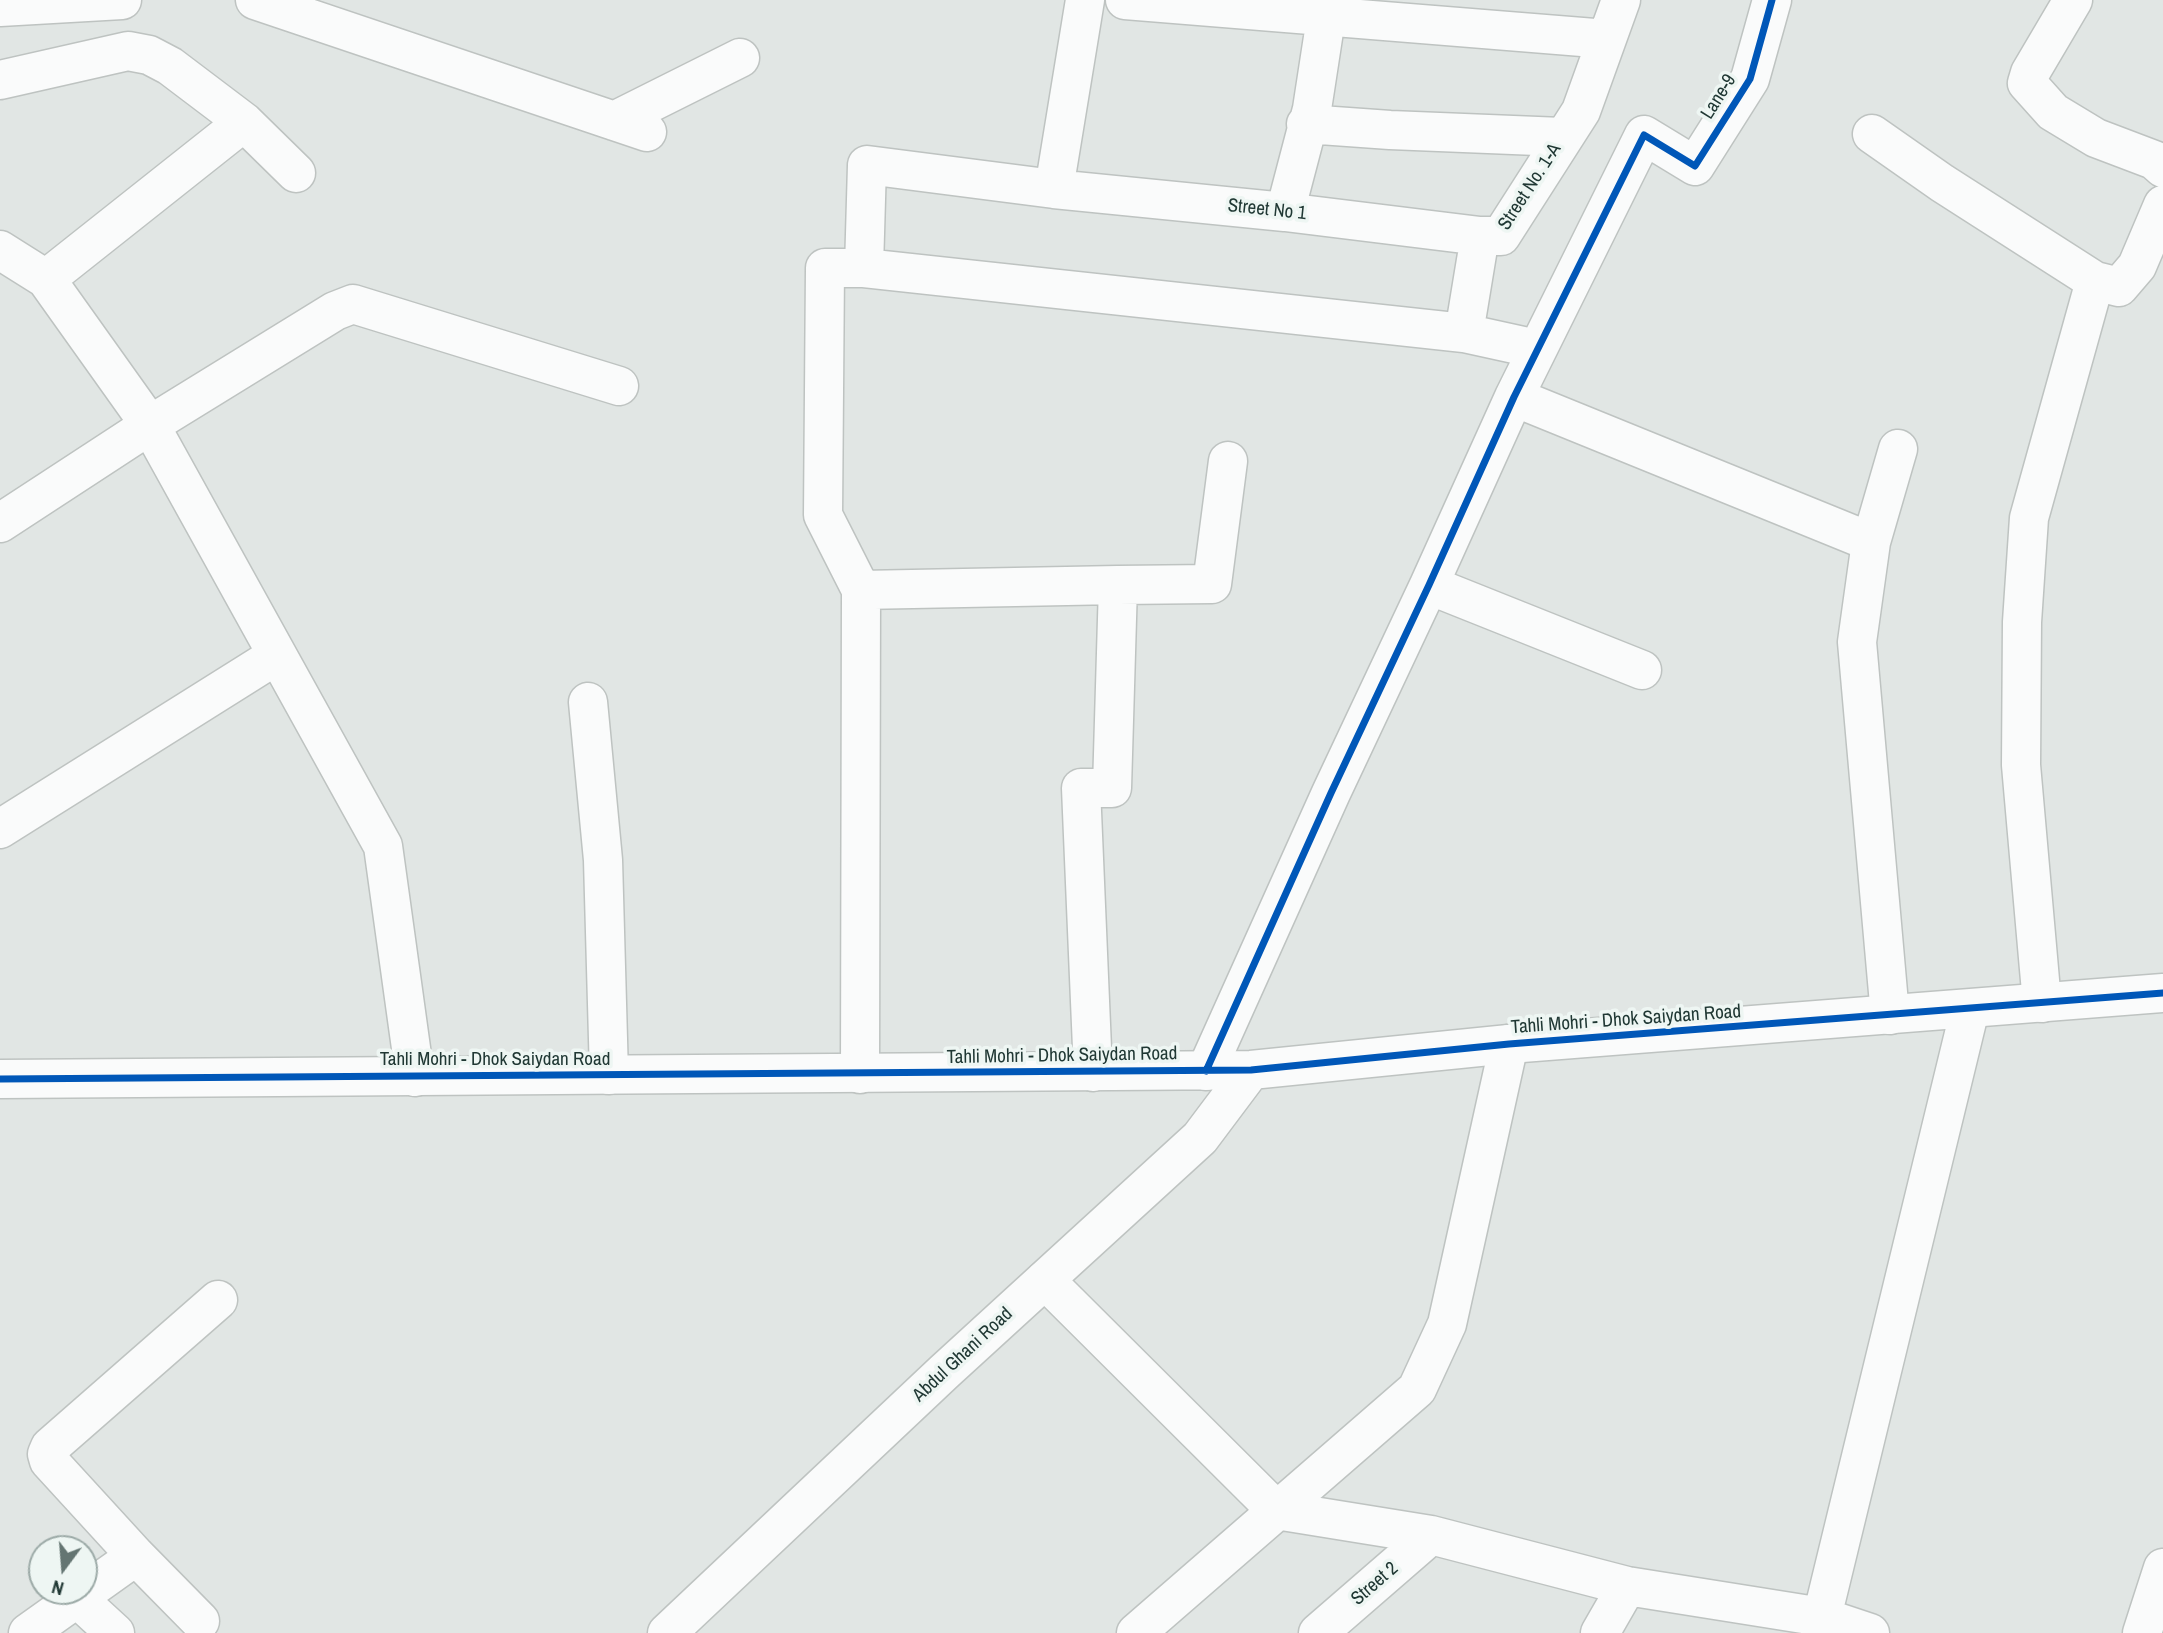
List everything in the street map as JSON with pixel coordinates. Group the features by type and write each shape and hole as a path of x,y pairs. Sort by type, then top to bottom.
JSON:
{"street":[{"path":"0,7 122,0"},
{"path":"255,0 630,126 740,58"},
{"path":"1054,189 1085,0"},
{"path":"1125,0 1326,18 1411,12 1608,39"},
{"name":"Street No. 1-A","path":"1464,333 1480,236 1501,236 1580,111 1621,0"},
{"name":"Lane-9","path":"1537,349 1644,135 1695,166 1750,79 1772,0"},
{"path":"2073,0 2027,83 2053,112 2096,138 2154,160 2163,168"},
{"path":"1285,212 1312,109 1326,18"},
{"path":"0,80 128,51 149,55 170,66 244,122 296,173"},
{"path":"46,279 244,122"},
{"path":"1306,124 1562,137"},
{"path":"1872,134 1942,183 2095,281 2119,287 2137,266 2163,205"},
{"name":"Street No 1","path":"864,268 867,165 1054,189 1285,212 1480,236"},
{"path":"0,250 46,279 150,425 383,846 415,1077"},
{"path":"860,1074 861,590 822,515 825,268 864,268 1464,333 1537,349 1331,793 1206,1071"},
{"path":"2042,1003 2021,765 2022,622 2029,518 2095,281"},
{"path":"0,523 150,425 335,311 353,304 620,386"},
{"path":"1514,397 1871,542"},
{"path":"1890,1015 1857,642 1871,542 1898,449"},
{"path":"861,590 1212,584 1228,461"},
{"path":"1093,1072 1081,788 1112,788 1118,585"},
{"path":"1429,585 1642,670"},
{"path":"0,829 277,655"},
{"path":"589,702 603,860 609,1075"},
{"name":"Tahli Mohri - Dhok Saiydan Road","path":"0,1079 1251,1070 1509,1044 2163,993"},
{"path":"1822,1617 1970,1009"},
{"path":"1136,1633 1417,1389 1447,1324 1509,1044"},
{"name":"Abdul Ghani Road","path":"667,1633 1200,1138 1251,1070"},
{"path":"1045,1280 1276,1510 1432,1535 1627,1586 1822,1617 1870,1633"},
{"path":"200,1621 136,1556 49,1461 47,1454 50,1447 218,1300"},
{"name":"Street 2","path":"1318,1633 1432,1535"},
{"path":"98,1584 136,1556"},
{"path":"2142,1633 2163,1568"},
{"path":"1600,1633 1627,1586"},
{"path":"28,1633 69,1605"},
{"path":"85,1605 115,1633"}],"cycle path":[{"path":"1206,1071 1514,397 1644,135 1695,166 1750,79 1772,0"},
{"path":"0,1079 1251,1070 1509,1044 2163,993"}]}
